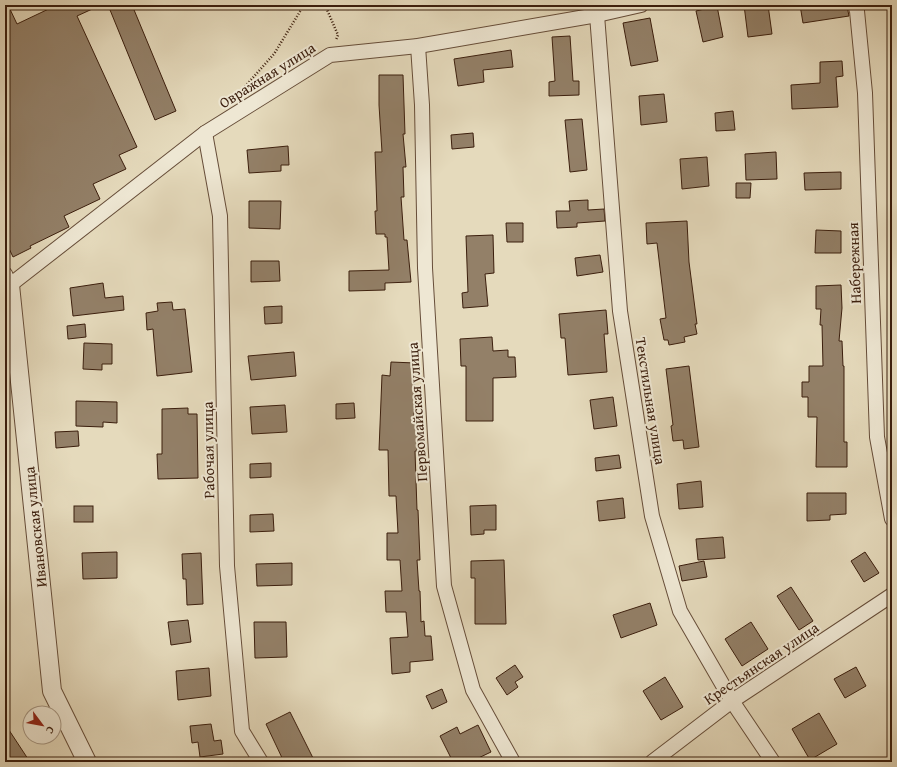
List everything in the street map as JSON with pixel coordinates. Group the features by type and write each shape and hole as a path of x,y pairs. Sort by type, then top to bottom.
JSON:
{"street":[{"name":"Овражная улица","path":"7,280 205,133 330,55 418,46 597,15 641,5"},
{"name":"Набережная","path":"855,5 857,11 865,93 877,437 892,519"},
{"name":"Текстильная улица","path":"597,15 620,311 652,516 680,611 732,701 773,762"},
{"name":"Первомайская улица","path":"418,46 422,105 425,268 444,586 473,690 513,762"},
{"name":"Рабочая улица","path":"205,133 220,216 227,558 242,730 261,762"},
{"name":"Ивановская улица","path":"7,280 52,691 87,762"},
{"name":"Крестьянская улица","path":"652,762 732,701 892,596"}],"path":[{"path":"236,95 242,91 274,54 304,5"},
{"path":"325,5 338,35 330,55"}],"building":[{"path":"5,5 8,5 17,24 57,5 101,5 77,16 137,147 119,155 126,169 93,184 100,199 64,216 69,227 30,246 31,248 13,257 5,240"},
{"path":"108,5 132,5 176,111 155,120"},
{"path":"744,5 768,5 772,34 748,37"},
{"path":"800,5 820,5 820,7 847,6 849,16 803,23"},
{"path":"717,6 723,37 703,42 696,11"},
{"path":"650,18 658,61 631,66 623,23"},
{"path":"570,36 573,81 579,81 579,95 549,96 549,82 555,81 552,37"},
{"path":"511,50 513,67 483,70 484,82 458,86 454,59"},
{"path":"842,61 843,76 836,77 838,107 792,109 791,85 820,83 820,62"},
{"path":"379,75 403,75 405,134 403,134 406,167 403,167 404,197 401,197 404,240 407,240 411,282 385,283 385,290 349,291 349,271 389,270 387,237 385,237 385,234 376,234 375,211 377,211 375,152 382,152"},
{"path":"664,94 667,122 641,125 639,96"},
{"path":"733,111 735,130 716,131 715,113"},
{"path":"582,119 587,170 570,172 565,120"},
{"path":"473,133 474,147 452,149 451,135"},
{"path":"288,146 289,165 281,165 281,171 249,173 247,150"},
{"path":"776,152 777,179 746,180 745,154"},
{"path":"707,157 709,186 682,189 680,159"},
{"path":"841,172 841,189 805,190 804,173"},
{"path":"736,183 751,183 750,198 736,198"},
{"path":"588,200 588,210 604,209 605,221 577,223 577,227 557,228 556,211 570,211 569,201"},
{"path":"249,201 281,201 280,229 249,228"},
{"path":"687,221 689,262 697,334 684,337 685,342 669,345 668,340 664,340 660,319 666,318 657,243 647,244 646,223"},
{"path":"506,223 523,223 523,242 507,242"},
{"path":"816,230 841,231 841,253 815,253"},
{"path":"493,235 494,273 485,274 488,306 463,308 462,293 468,292 466,236"},
{"path":"600,255 603,272 577,276 575,258"},
{"path":"251,261 279,261 280,281 251,282"},
{"path":"103,283 105,298 123,296 124,310 73,316 70,288"},
{"path":"841,285 842,308 839,341 842,341 844,366 844,442 847,442 847,467 816,467 817,417 808,417 808,397 802,397 802,382 809,382 809,366 823,366 822,325 820,325 821,309 816,309 816,286"},
{"path":"172,302 173,310 185,309 192,372 157,376 153,329 147,330 146,313 158,311 157,303"},
{"path":"282,306 282,323 265,324 264,307"},
{"path":"606,310 608,334 604,334 607,372 568,375 565,338 561,338 559,314"},
{"path":"85,324 86,337 68,339 67,326"},
{"path":"492,337 493,351 508,350 508,357 515,357 516,377 493,378 493,421 466,421 466,366 461,366 460,339"},
{"path":"84,343 112,344 112,364 102,364 102,370 83,369"},
{"path":"294,352 296,376 251,380 248,356"},
{"path":"391,362 415,363 414,416 418,416 417,451 415,451 420,560 417,560 421,622 424,621 425,636 431,636 433,660 410,662 410,672 392,674 390,638 408,637 406,612 386,612 385,591 402,591 400,560 387,560 387,533 398,533 396,496 389,496 388,450 379,450 382,375 390,376"},
{"path":"689,366 699,447 684,449 683,440 673,441 671,426 673,425 666,369"},
{"path":"613,397 617,426 594,429 590,400"},
{"path":"76,401 117,402 117,423 103,422 103,427 76,426"},
{"path":"354,403 355,418 336,419 336,404"},
{"path":"285,405 287,432 252,434 250,407"},
{"path":"188,408 188,414 197,414 198,478 158,479 157,454 162,454 162,409"},
{"path":"78,431 79,446 56,448 55,432"},
{"path":"619,455 621,468 596,471 595,458"},
{"path":"271,463 271,477 250,478 250,464"},
{"path":"701,481 703,507 679,509 677,484"},
{"path":"807,493 846,493 846,514 830,515 830,520 807,521"},
{"path":"623,498 625,518 599,521 597,501"},
{"path":"496,505 496,530 484,530 484,534 471,535 470,506"},
{"path":"74,506 93,506 93,522 74,522"},
{"path":"273,514 274,531 250,532 250,515"},
{"path":"723,537 725,558 698,560 696,539"},
{"path":"117,552 117,578 83,579 82,553"},
{"path":"865,552 879,573 864,582 851,561"},
{"path":"201,553 203,604 187,605 186,579 183,579 182,554"},
{"path":"504,560 506,624 475,624 475,578 471,578 471,561"},
{"path":"704,561 707,577 682,581 679,566"},
{"path":"292,563 292,585 257,586 256,564"},
{"path":"791,587 813,621 799,630 777,596"},
{"path":"650,603 657,625 621,638 613,615"},
{"path":"188,620 191,642 171,645 168,622"},
{"path":"254,622 286,622 287,657 255,658"},
{"path":"751,622 768,649 742,666 725,639"},
{"path":"515,665 523,677 515,682 518,687 507,695 496,678"},
{"path":"856,667 866,686 845,698 834,679"},
{"path":"209,668 211,696 178,700 176,671"},
{"path":"665,677 683,707 661,720 643,691"},
{"path":"442,689 447,702 432,709 426,696"},
{"path":"290,712 315,762 284,762 266,724"},
{"path":"819,713 837,744 810,760 792,729"},
{"path":"5,724 30,762 5,762"},
{"path":"211,724 214,741 221,740 223,754 200,757 198,742 192,743 190,726"},
{"path":"478,725 491,752 470,762 453,762 440,736 457,727 460,734"}]}
